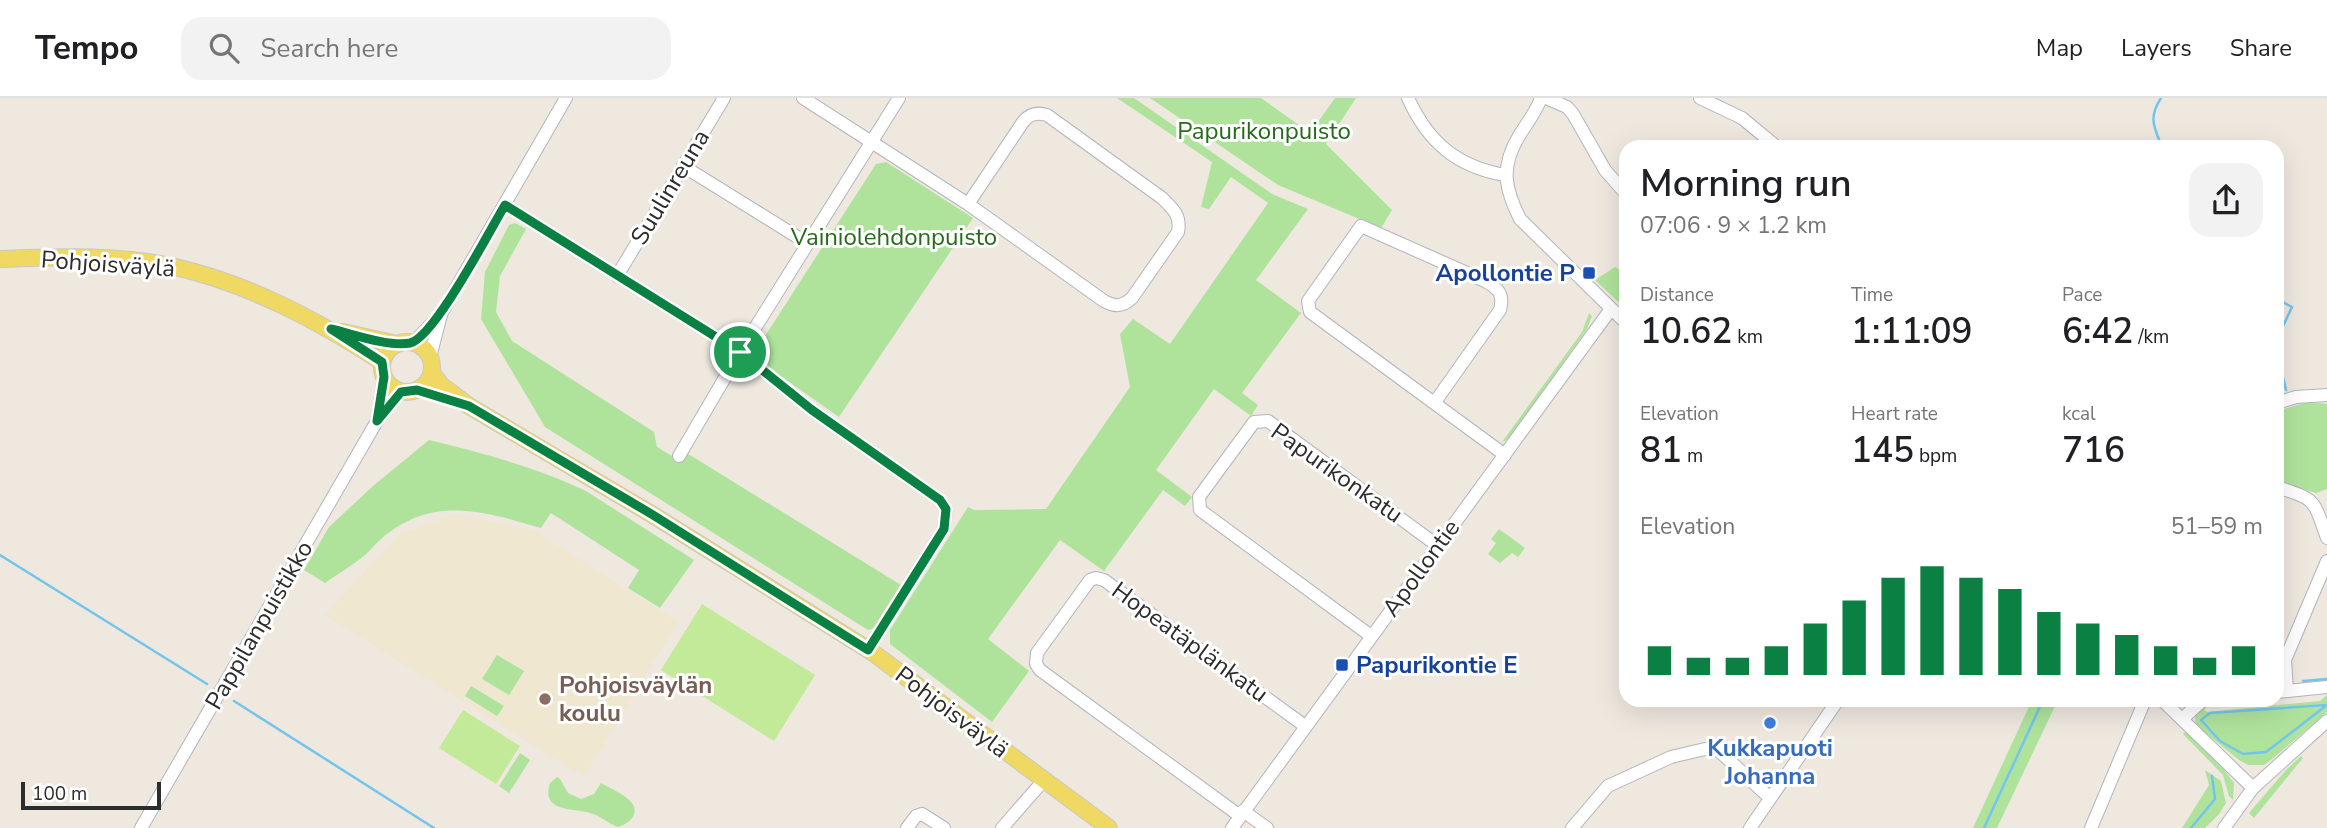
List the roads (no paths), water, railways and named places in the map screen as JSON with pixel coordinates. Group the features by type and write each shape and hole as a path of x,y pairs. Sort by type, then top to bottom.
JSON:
{"main road":[{"name":"Pohjoisväylä","path":"0,259 96,259 173,266 219,279 331,329 383,369"},
{"name":"Pohjoisväylä","path":"331,329 405,343"},
{"path":"405,343 420,346 431,365 424,386 409,391 388,384 383,369 385,354 405,343"},
{"name":"Pohjoisväylä","path":"431,365 441,385 469,406 663,521 868,650 1109,828"},
{"name":"Pohjoisväylä","path":"409,391 469,406"}],"street":[{"path":"431,365 441,314 566,98"},
{"name":"Suulinreuna","path":"617,276 724,98"},
{"path":"803,98 968,204 1114,306 1125,304 1132,298 1178,232 1180,224 1178,214 1162,198 1041,113 1027,117 968,204"},
{"path":"679,456 740,352 899,98"},
{"path":"1408,98 1415,114 1439,145 1459,161 1505,176"},
{"path":"1541,98 1510,156 1505,176 1510,199 1520,219 1619,316"},
{"path":"1546,98 1566,107 1573,114 1605,170 1619,186"},
{"path":"1700,98 1742,118 1769,140"},
{"path":"682,166 807,243"},
{"path":"505,205 740,352 812,410 940,500 946,509 944,529 868,650"},
{"path":"1434,402 1500,310 1503,299 1499,291 1485,281 1361,226 1308,301 1310,312 1505,455"},
{"name":"Apollontie","path":"1232,828 1611,309"},
{"path":"405,343 441,314"},
{"name":"Pappilanpuistikko","path":"377,421 383,369"},
{"name":"Pappilanpuistikko","path":"141,828 377,421 409,391"},
{"path":"2284,401 2296,397 2327,395"},
{"name":"Papurikonkatu","path":"1371,636 1200,510 1199,497 1254,422 1268,421 1438,546"},
{"path":"2284,490 2310,499 2315,505 2327,538"},
{"path":"2284,671 2285,660 2327,562"},
{"name":"Hopeatäplänkatu","path":"1242,814 1040,670 1036,664 1037,653 1059,622 1090,580 1104,580 1305,726"},
{"path":"2284,692 2327,687"},
{"path":"1750,828 1833,707"},
{"path":"2091,828 2142,707"},
{"path":"2169,707 2253,788"},
{"path":"2182,719 2195,707"},
{"path":"2224,828 2253,788 2327,721"},
{"path":"1572,828 1608,786 1671,757 1705,749 1718,750 1770,798"},
{"path":"1002,828 1044,780"},
{"path":"907,828 916,816 922,814 944,828"},
{"path":"1242,814 1267,828"}],"waterway":[{"path":"2159,140 2153,117 2161,98"},
{"path":"2284,303 2292,307 2284,324"},
{"path":"2284,382 2286,390"},
{"path":"0,555 207,684"},
{"path":"2303,681 2327,679"},
{"path":"234,701 434,828"},
{"path":"2327,705 2266,752 2243,754 2220,741 2201,720 2210,713 2327,705"},
{"path":"1984,828 2040,707"},
{"path":"2191,828 2215,799 2212,776"}],"place":[{"name":"Apollontie P","path":"1589,273"},
{"name":"Papurikontie E","path":"1342,665"},
{"name":"Pohjoisväylän koulu","path":"545,699"},
{"name":"Kukkapuoti Johanna","path":"1770,723"}],"park label":[{"name":"Papurikonpuisto","path":"1264,131"},
{"name":"Vainiolehdonpuisto","path":"894,237"}]}
